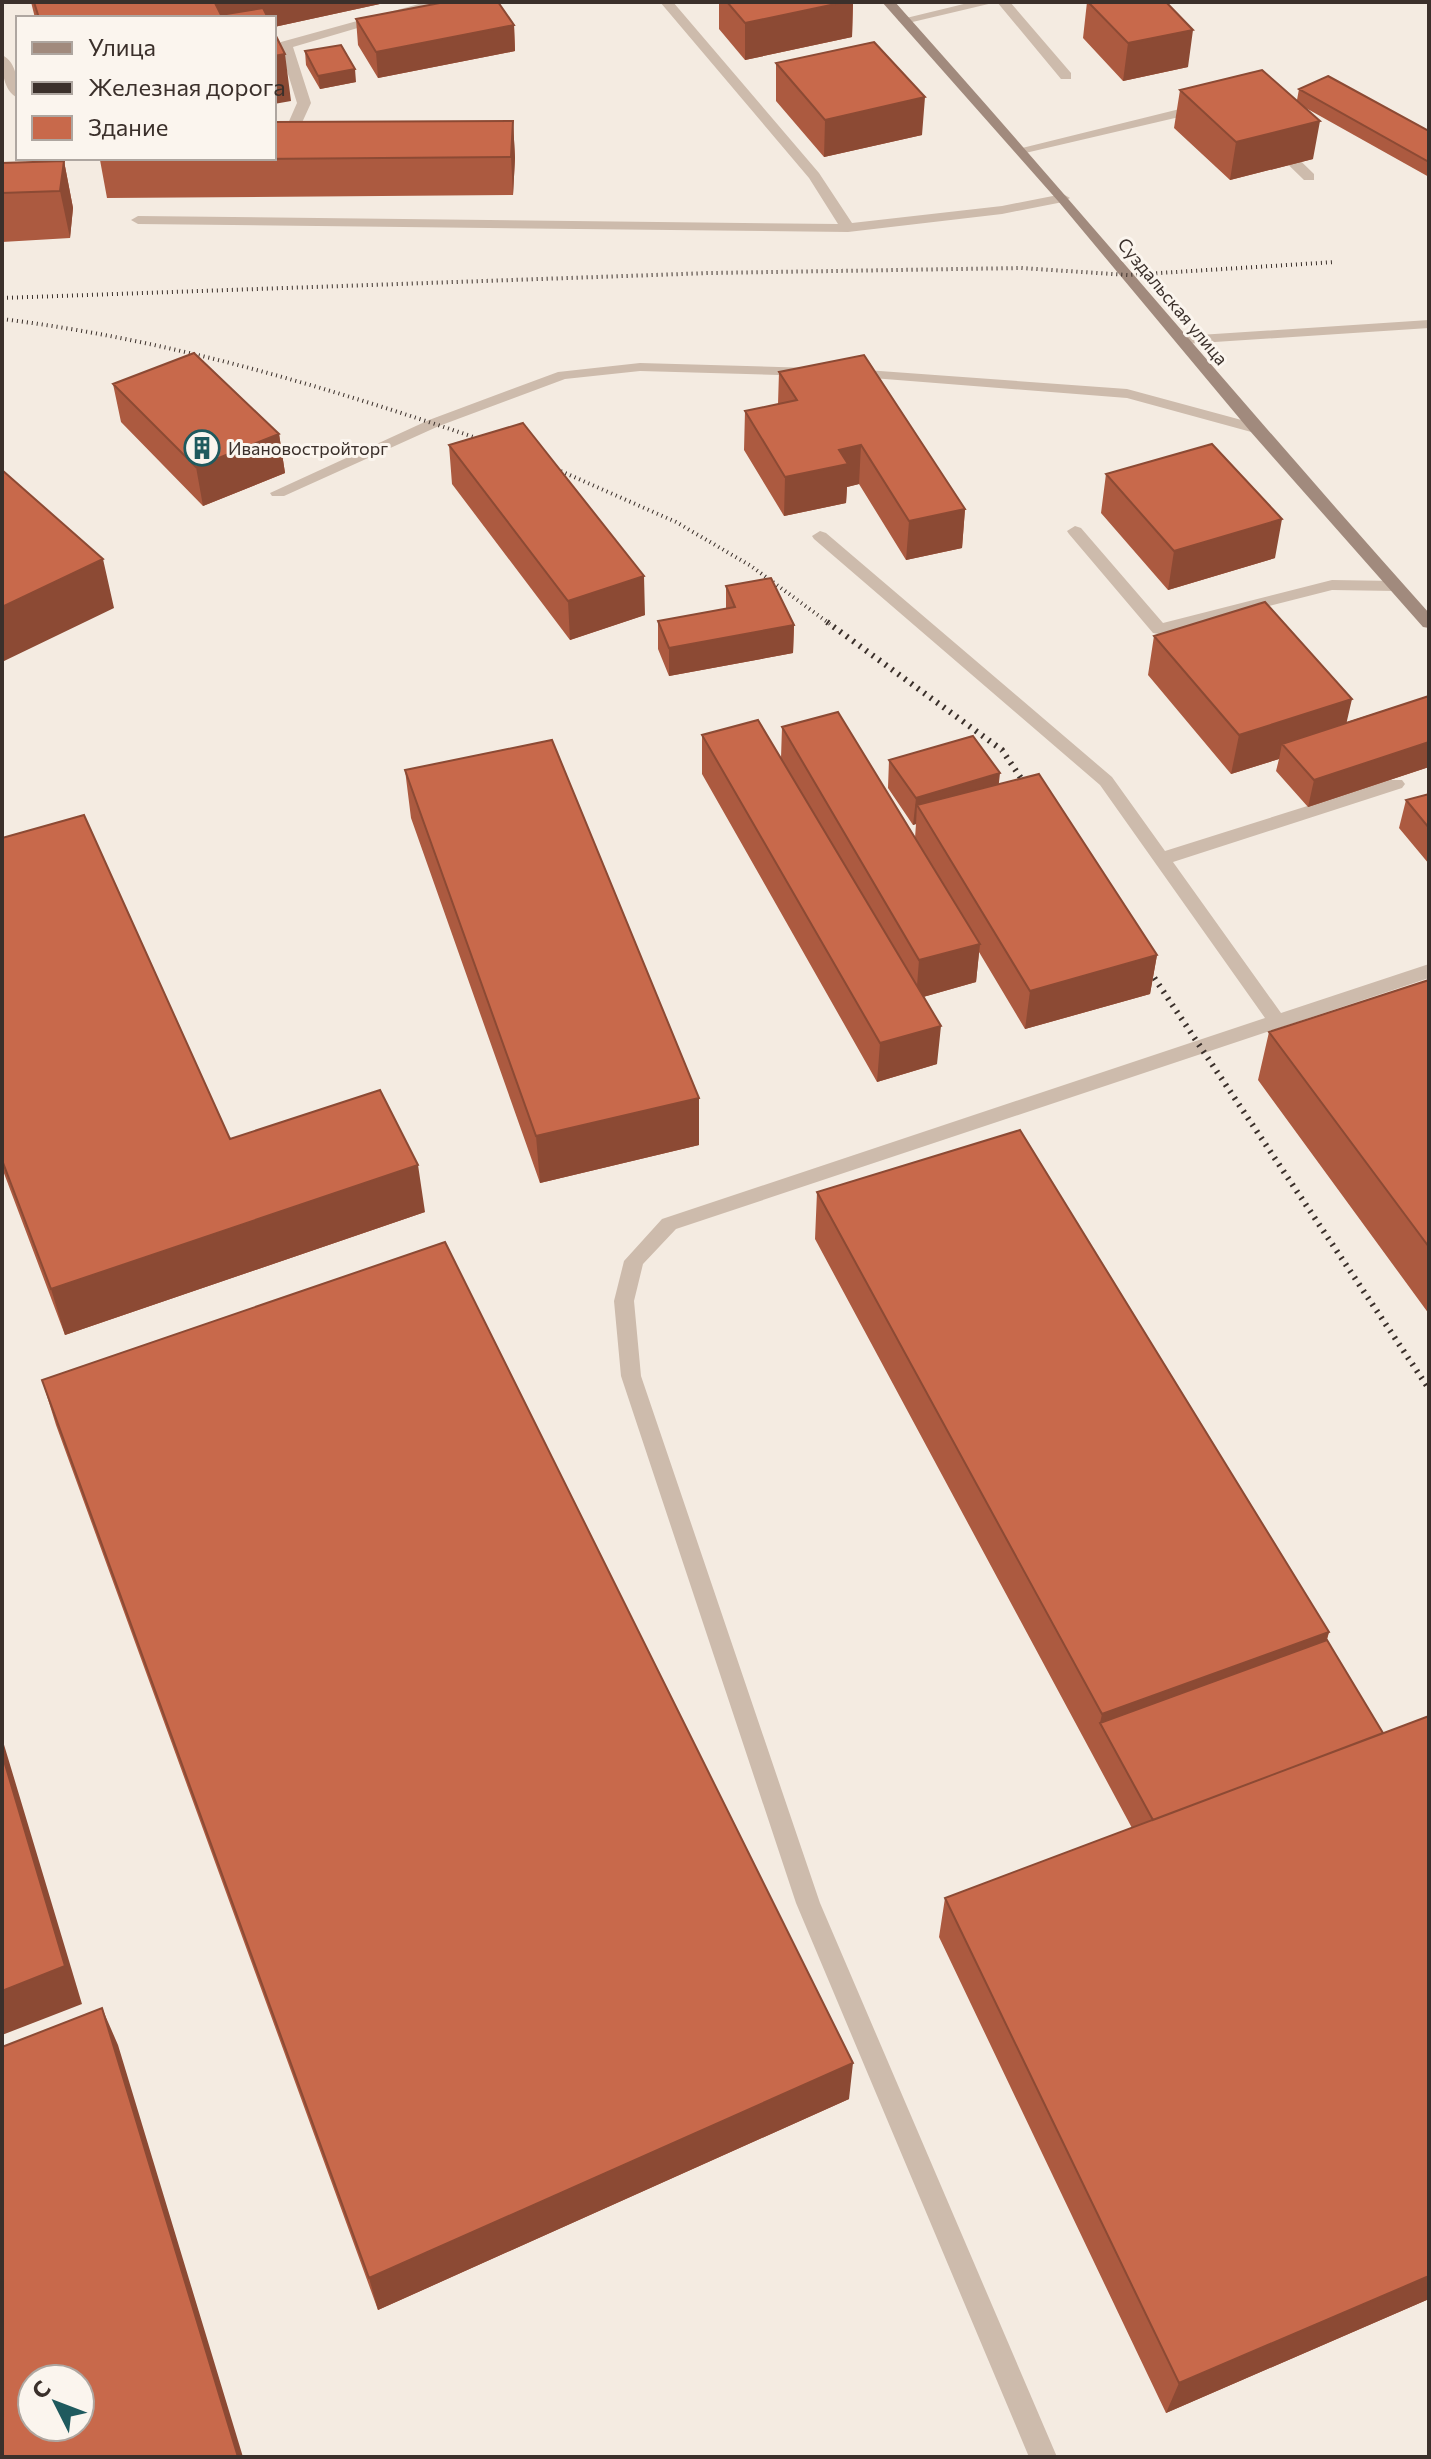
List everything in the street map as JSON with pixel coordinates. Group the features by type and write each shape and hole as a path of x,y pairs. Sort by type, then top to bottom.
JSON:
{"main road":[{"name":"Суздальская улица","path":"888,2 1063,198 1255,428 1429,623"}],"street":[{"path":"300,148 279,148 304,103 286,45 440,2"},
{"path":"666,2 814,176 848,228"},
{"path":"904,20 991,2"},
{"path":"1003,2 1066,76"},
{"path":"2,59 16,90"},
{"path":"1021,150 1202,108 1215,109"},
{"path":"1264,134 1309,177"},
{"path":"138,220 848,228 1002,210 1063,198"},
{"path":"1184,340 1429,324"},
{"path":"278,493 434,423 563,375 640,367 847,373 1127,394 1255,428"},
{"path":"1075,531 1159,629 1332,585 1396,586"},
{"path":"820,536 1106,781 1277,1021"},
{"path":"1161,859 1396,784"},
{"path":"1043,2457 808,1903 631,1376 624,1301 634,1261 669,1224 1429,971"}],"building":[{"path":"34,2 220,2 215,3 221,15 263,8 267,16 38,16"},
{"path":"445,2 498,2 514,25 376,52 356,19"},
{"path":"727,2 845,2 745,23"},
{"path":"1088,2 1166,2 1193,30 1128,43"},
{"path":"276,36 285,54 276,56"},
{"path":"874,42 925,97 825,120 776,63"},
{"path":"341,45 355,69 318,76 305,51"},
{"path":"1262,70 1320,121 1236,142 1180,90"},
{"path":"1328,76 1429,131 1429,162 1299,89"},
{"path":"513,121 511,157 276,159 276,122"},
{"path":"64,161 60,191 2,193 2,163"},
{"path":"194,353 279,434 196,467 113,384"},
{"path":"864,355 965,509 909,521 861,445 839,450 848,464 785,477 745,411 797,400 779,372"},
{"path":"523,423 644,576 568,601 449,445"},
{"path":"1212,444 1282,519 1174,551 1106,474"},
{"path":"2,470 103,559 2,607"},
{"path":"771,578 794,625 669,648 658,621 735,607 726,586"},
{"path":"1265,602 1352,699 1239,735 1154,636"},
{"path":"1429,696 1429,742 1314,780 1282,744"},
{"path":"838,712 980,944 919,960 782,727"},
{"path":"758,720 941,1026 880,1043 702,735"},
{"path":"973,736 1000,773 916,798 889,760"},
{"path":"552,740 699,1098 536,1136 405,770"},
{"path":"1039,774 1157,955 1030,991 917,805"},
{"path":"1429,794 1429,828 1406,800"},
{"path":"84,815 230,1139 380,1090 418,1165 51,1289 2,1160 2,838"},
{"path":"1429,980 1429,1247 1269,1032"},
{"path":"1020,1130 1329,1632 1102,1714 817,1192"},
{"path":"445,1242 853,2063 369,2278 42,1380"},
{"path":"1327,1640 1383,1733 1153,1820 1100,1723"},
{"path":"1429,1716 1429,2276 1179,2383 945,1898"},
{"path":"2,1754 65,1966 2,1991"},
{"path":"102,2008 238,2457 2,2457 2,2047"}],"railway":[{"path":"2,298 710,273 1021,268 1128,275 1335,262"},
{"path":"2,319 66,328 191,353 314,386 497,445"},
{"path":"538,461 676,522 751,566 830,624"},
{"path":"827,622 1002,750 1035,799"},
{"path":"1141,958 1429,1389"}],"place":[{"name":"Ивановостройторг","path":"202,448"}]}
